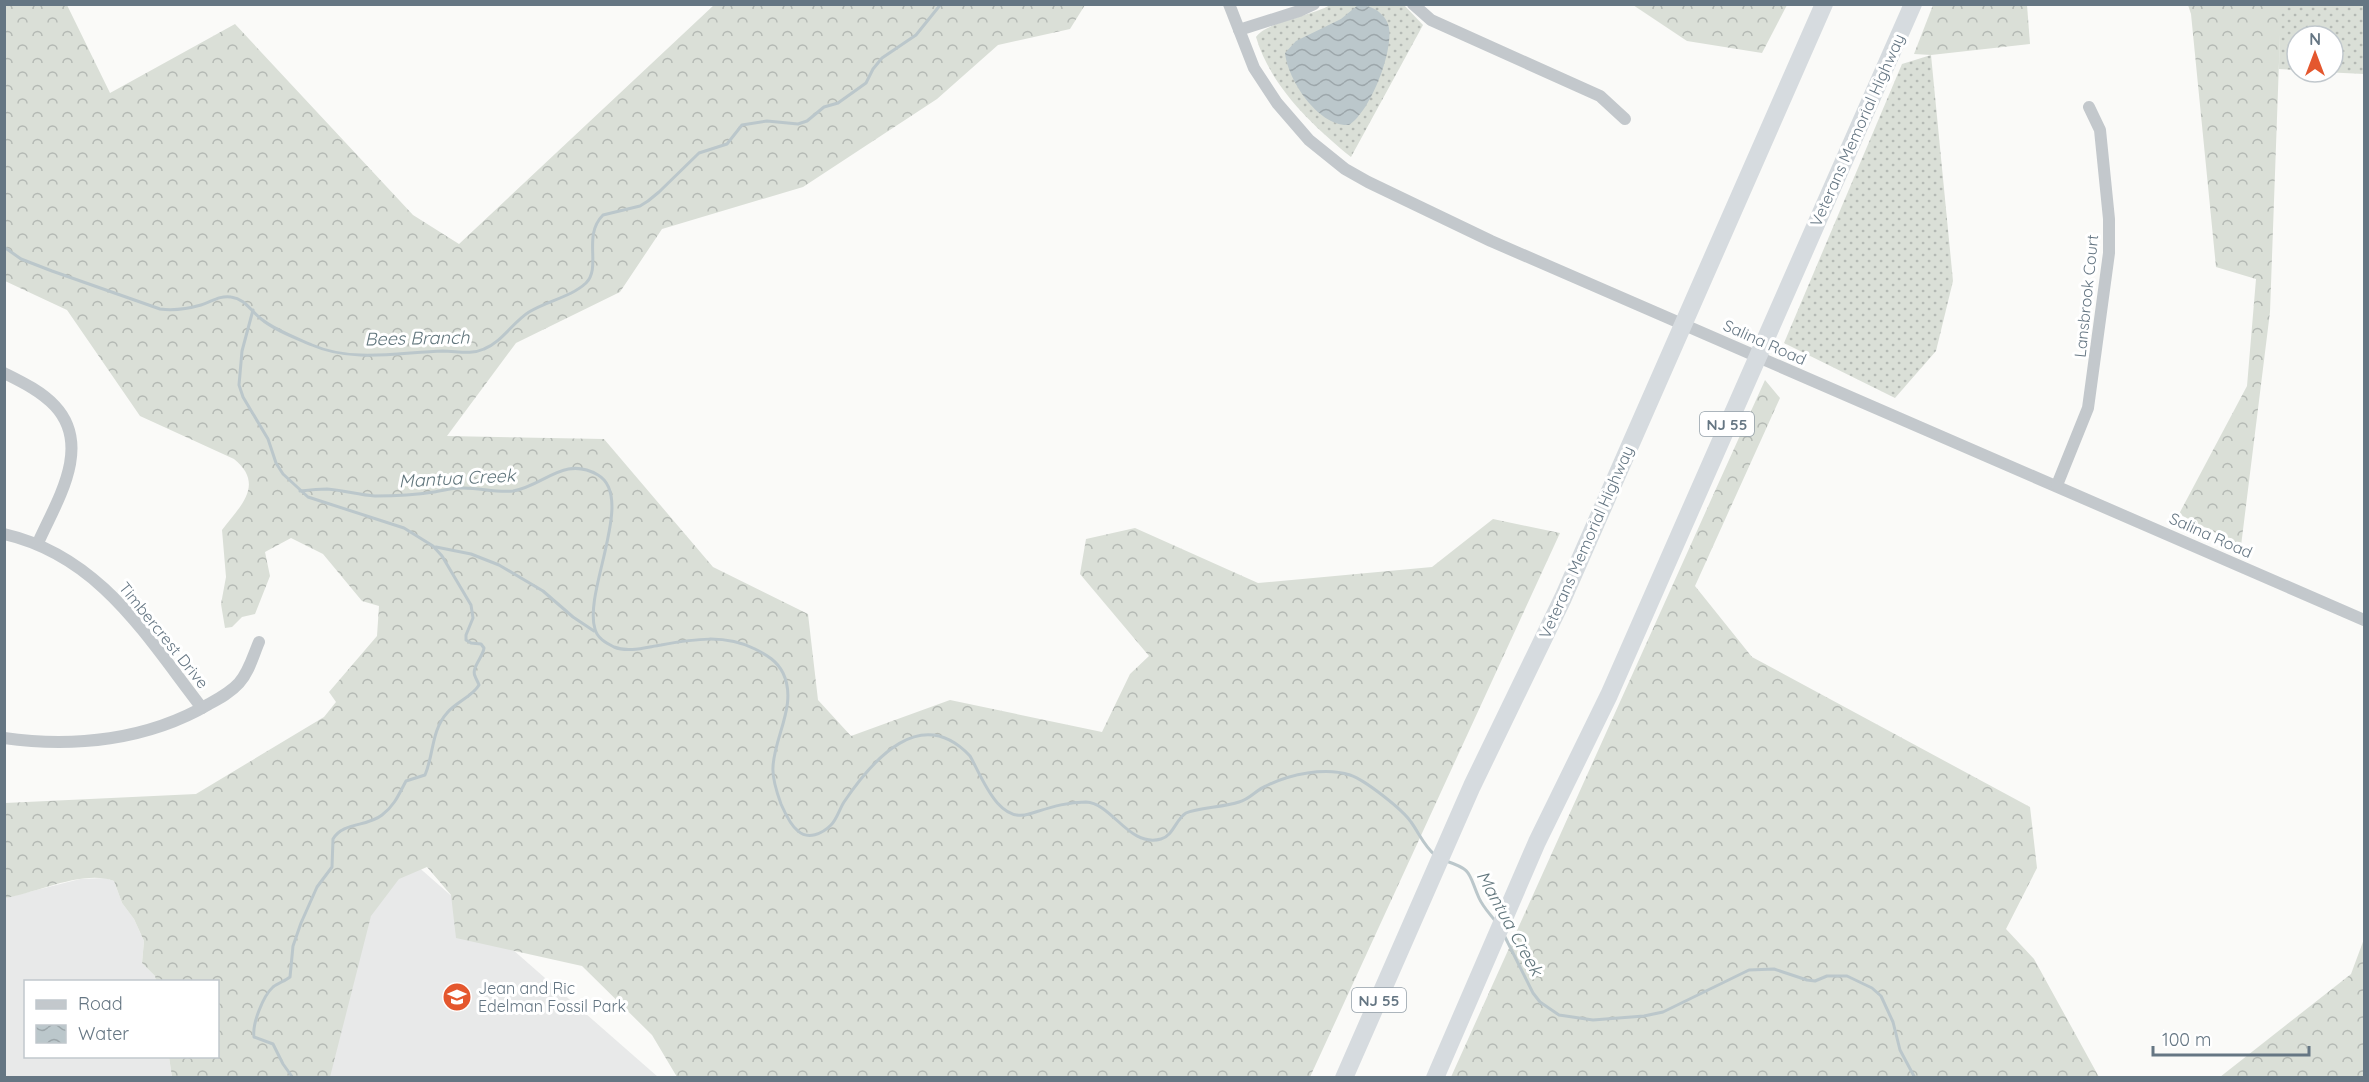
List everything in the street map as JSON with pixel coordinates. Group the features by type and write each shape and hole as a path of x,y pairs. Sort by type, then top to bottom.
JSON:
{"highway":[{"name":"Veterans Memorial Highway","path":"1344,1077 1472,786 1563,598 1824,4"},
{"name":"Veterans Memorial Highway","path":"1435,1077 1538,842 1609,695 1913,4"}],"street":[{"name":"Salina Road","path":"1229,4 1254,68 1277,103 1309,140 1345,169 1491,241 2364,620"},
{"path":"1239,30 1314,4"},
{"path":"1413,4 1431,20 1600,96 1626,119"},
{"name":"Lansbrook Court","path":"2057,485 2088,408 2109,253 2109,219 2100,130 2089,107"},
{"path":"4,373 41,394 55,406 61,414 71,440 72,459 68,477 38,543"},
{"name":"Timbercrest Drive","path":"4,534 38,543 76,564 107,590 202,708"},
{"path":"4,738 57,742 115,738 159,728 202,708 237,686 246,675 259,642"}],"shaded area":[{"name":"Jean and Ric Edelman Fossil Park","path":"391,843 658,1077 325,1078"},
{"path":"105,878 114,881 122,903 134,919 144,941 142,963 155,976 156,980 24,980 24,1058 169,1058 172,1077 5,1078 5,898 80,879"}],"green space":[{"path":"5,4 67,5 110,93 235,24 413,215 459,244 714,5 1085,5 1070,29 998,45 937,99 803,187 662,229 620,292 516,343 447,436 604,439 713,567 808,614 818,700 851,736 950,700 1102,732 1130,674 1149,656 1080,574 1086,539 1135,528 1258,583 1432,567 1493,519 1560,533 1310,1077 677,1077 652,1035 582,966 456,938 451,895 427,867 399,879 371,916 330,1077 172,1077 169,1058 219,1058 219,980 156,980 155,976 142,963 144,941 134,919 122,903 114,881 102,878 75,880 5,898 5,803 196,794 324,717 336,702 329,692 377,636 379,606 362,601 323,554 291,538 265,552 270,576 255,614 242,617 232,627 225,628 221,604 226,577 222,530 246,496 249,487 248,478 243,469 234,459 140,416 67,310 5,281"},
{"path":"2280,4 2281,7 2270,312 2241,546 2179,514 2247,386 2256,279 2216,267 2191,14 2188,5"},
{"path":"1330,5 1404,5 1423,25 1351,157 1322,132 1282,89 1256,37 1269,27"},
{"path":"1633,5 1787,5 1762,53 1687,41"},
{"path":"1933,5 2027,5 2030,44 1931,55 1914,54"},
{"path":"2280,5 2364,5 2364,74 2345,73 2345,24 2285,24 2285,69 2279,69"},
{"path":"1931,55 1953,281 1936,351 1895,398 1784,343 1902,64"},
{"path":"1765,380 1780,398 1695,586 1752,657 2030,807 2037,868 2006,929 2034,959 2099,1077 1451,1077"},
{"path":"2364,939 2364,1077 2220,1077 2351,974"}],"water":[{"path":"1358,5 1373,8 1385,18 1389,28 1387,52 1384,66 1365,108 1349,125 1338,124 1327,119 1307,100 1292,76 1285,53 1296,41 1341,19"}],"waterway":[{"name":"Bees Branch","path":"4,247 21,259 160,309 186,309 223,297 236,298 244,302 260,318 292,337 344,354 479,351 496,342 529,312 573,292 586,283 592,269 594,232 603,215 640,206 648,201 699,153 727,144 742,125 767,121 798,124 807,121 824,107 838,103 866,83 882,58 916,35 941,4"},
{"path":"253,310 242,351 239,385 243,397 268,439 276,463 283,474 308,497 404,528 433,546 442,556 471,605 473,618 466,640 481,644 484,648 474,673 479,685 451,709 442,720 435,735 425,775 406,781 399,795 382,815 349,827 333,839 332,867 317,887 301,923 293,946 290,977 269,991 256,1018 254,1037 273,1044 293,1078"},
{"name":"Mantua Creek","path":"300,491 327,489 375,496 419,494 453,488 513,491 564,470 575,468 598,475 608,486 612,503 611,524 593,613 598,635 602,640 625,650 697,640 732,641 755,649 775,662 783,673 788,697 774,756 774,781 788,819 802,834 819,833 831,825 856,786 884,755 900,743 916,736 934,735 952,741 970,756 992,797 1008,812 1018,815 1064,804 1086,802 1104,809 1139,837 1150,840 1161,839 1169,835 1186,813 1239,802 1262,788 1286,778 1308,773 1330,772 1357,778 1383,795 1406,816 1435,855"},
{"path":"436,547 471,554 499,565 543,591 573,617 594,631"},
{"name":"Mantua Creek","path":"1446,861 1465,870 1481,901 1496,922"},
{"name":"Mantua Creek","path":"1504,935 1533,993 1540,1002 1559,1015 1593,1020 1644,1016 1663,1012 1749,970 1774,969 1815,981 1827,976 1847,976 1872,988 1881,996 1893,1022 1900,1050 1915,1078"}],"place":[{"name":"Jean and Ric Edelman Fossil Park","path":"457,997"}]}
